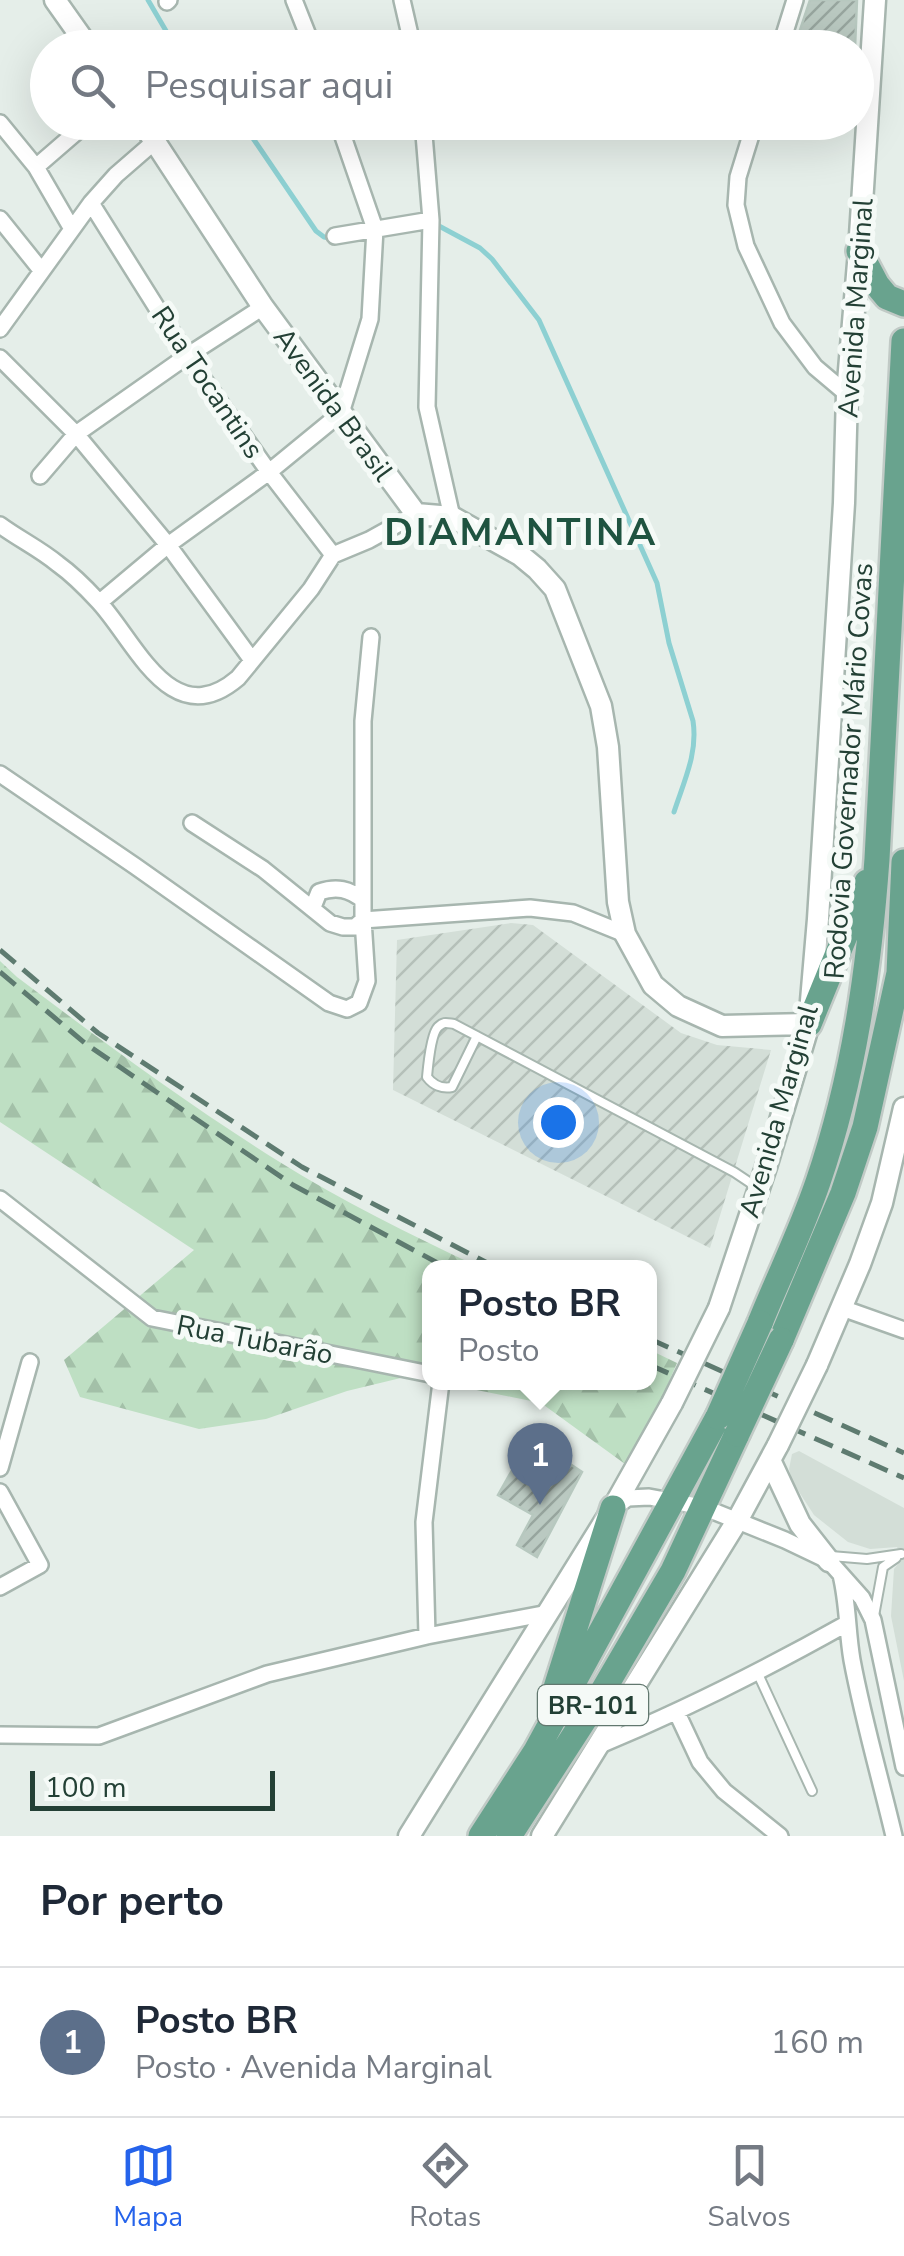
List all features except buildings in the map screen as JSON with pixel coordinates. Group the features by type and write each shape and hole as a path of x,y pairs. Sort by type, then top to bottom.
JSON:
{"main road":[{"path":"859,252 887,297 904,304"},
{"name":"Rodovia Governador Mário Covas","path":"509,1836 601,1694 673,1571 702,1507 760,1323 818,1183 842,1103 871,935 904,341"},
{"path":"808,1024 877,859"},
{"name":"Rodovia Governador Mário Covas","path":"481,1836 536,1751 672,1500 728,1426 781,1340 843,1193 865,1127 901,962 904,862"},
{"path":"536,1751 613,1508"}],"street":[{"path":"55,0 76,30"},
{"path":"294,0 305,30"},
{"path":"402,0 409,30"},
{"path":"786,30 795,0"},
{"name":"Avenida Marginal","path":"873,30 875,0"},
{"path":"0,122 36,167 72,230"},
{"path":"36,167 67,140"},
{"path":"100,602 341,413 370,319 375,229 344,140"},
{"path":"424,140 431,220 427,407 452,518"},
{"path":"750,140 738,176 736,205 746,246 782,323 815,367 847,394"},
{"name":"Avenida Marginal","path":"409,1836 613,1508 719,1308 808,1024 818,919 844,503 847,394 866,140"},
{"path":"0,329 91,203 154,142"},
{"name":"Avenida Brasil","path":"154,142 263,307 416,514"},
{"name":"Rua Tocantins","path":"91,203 187,356 333,556"},
{"path":"0,219 41,270"},
{"path":"335,236 431,220"},
{"path":"40,476 76,434 263,307"},
{"path":"0,358 76,434 168,545 252,660"},
{"path":"0,525 58,563 100,602 157,678 178,691 195,694 212,694 238,678 333,556 416,514 452,518 520,556 555,589 601,706 608,747 618,902 625,934 653,985 678,1006 722,1026 808,1024"},
{"path":"0,774 329,1002 346,1009 359,1003 366,982 363,722 371,636"},
{"path":"192,824 225,842 330,923 343,927 355,927 363,920 530,908 573,913 625,934"},
{"path":"313,907 320,892 331,888 350,890 363,900"},
{"path":"542,1836 737,1521 774,1453 842,1308 898,1165 904,1108"},
{"name":"Rua Tubarão","path":"0,1199 152,1318 422,1372"},
{"path":"842,1308 904,1330"},
{"path":"0,1465 30,1362"},
{"path":"427,1636 424,1522 439,1390"},
{"path":"774,1453 800,1524 862,1598 874,1620 904,1767"},
{"path":"0,1492 40,1565 0,1587"},
{"path":"613,1508 628,1498 649,1497 702,1507 831,1562 846,1596 853,1664 894,1836"},
{"path":"0,1736 99,1736 267,1674 427,1636 548,1613"},
{"path":"600,1745 758,1674 846,1624"},
{"path":"678,1713 700,1762 724,1791 780,1836"}],"lane":[{"path":"477,1036 452,1087 431,1082 428,1069 438,1027 454,1024 477,1036 734,1172 758,1188"},
{"path":"831,1562 901,1554 883,1567 874,1620"},
{"path":"758,1674 812,1790"}],"shaded area":[{"path":"511,923 533,925 681,1033 717,1045 771,1050 710,1248 393,1090 397,940"},
{"path":"799,1451 904,1508 904,1681 891,1616 894,1569 902,1559 897,1547 870,1549 848,1542 814,1515 792,1481 789,1469 792,1454"}],"green space":[{"path":"0,961 145,1072 278,1161 377,1217 465,1260 422,1260 422,1378 409,1376 347,1391 266,1419 199,1429 80,1397 64,1360 194,1250 0,1122"},
{"path":"657,1353 677,1363 655,1414 625,1464 541,1403 477,1390 657,1390"}],"waterway":[{"path":"148,0 166,30"},
{"path":"254,140 316,231 335,239"},
{"path":"439,226 492,259 539,320 657,583 694,733 689,767 674,812"}],"railway":[{"path":"0,950 98,1033 302,1167 482,1260"},
{"path":"0,972 86,1044 293,1185 432,1260"},
{"path":"657,1342 904,1453"},
{"path":"657,1368 904,1478"}],"place":[{"name":"Posto BR","path":"540,1505"}],"district":[{"name":"DIAMANTINA","path":"521,532"}]}
